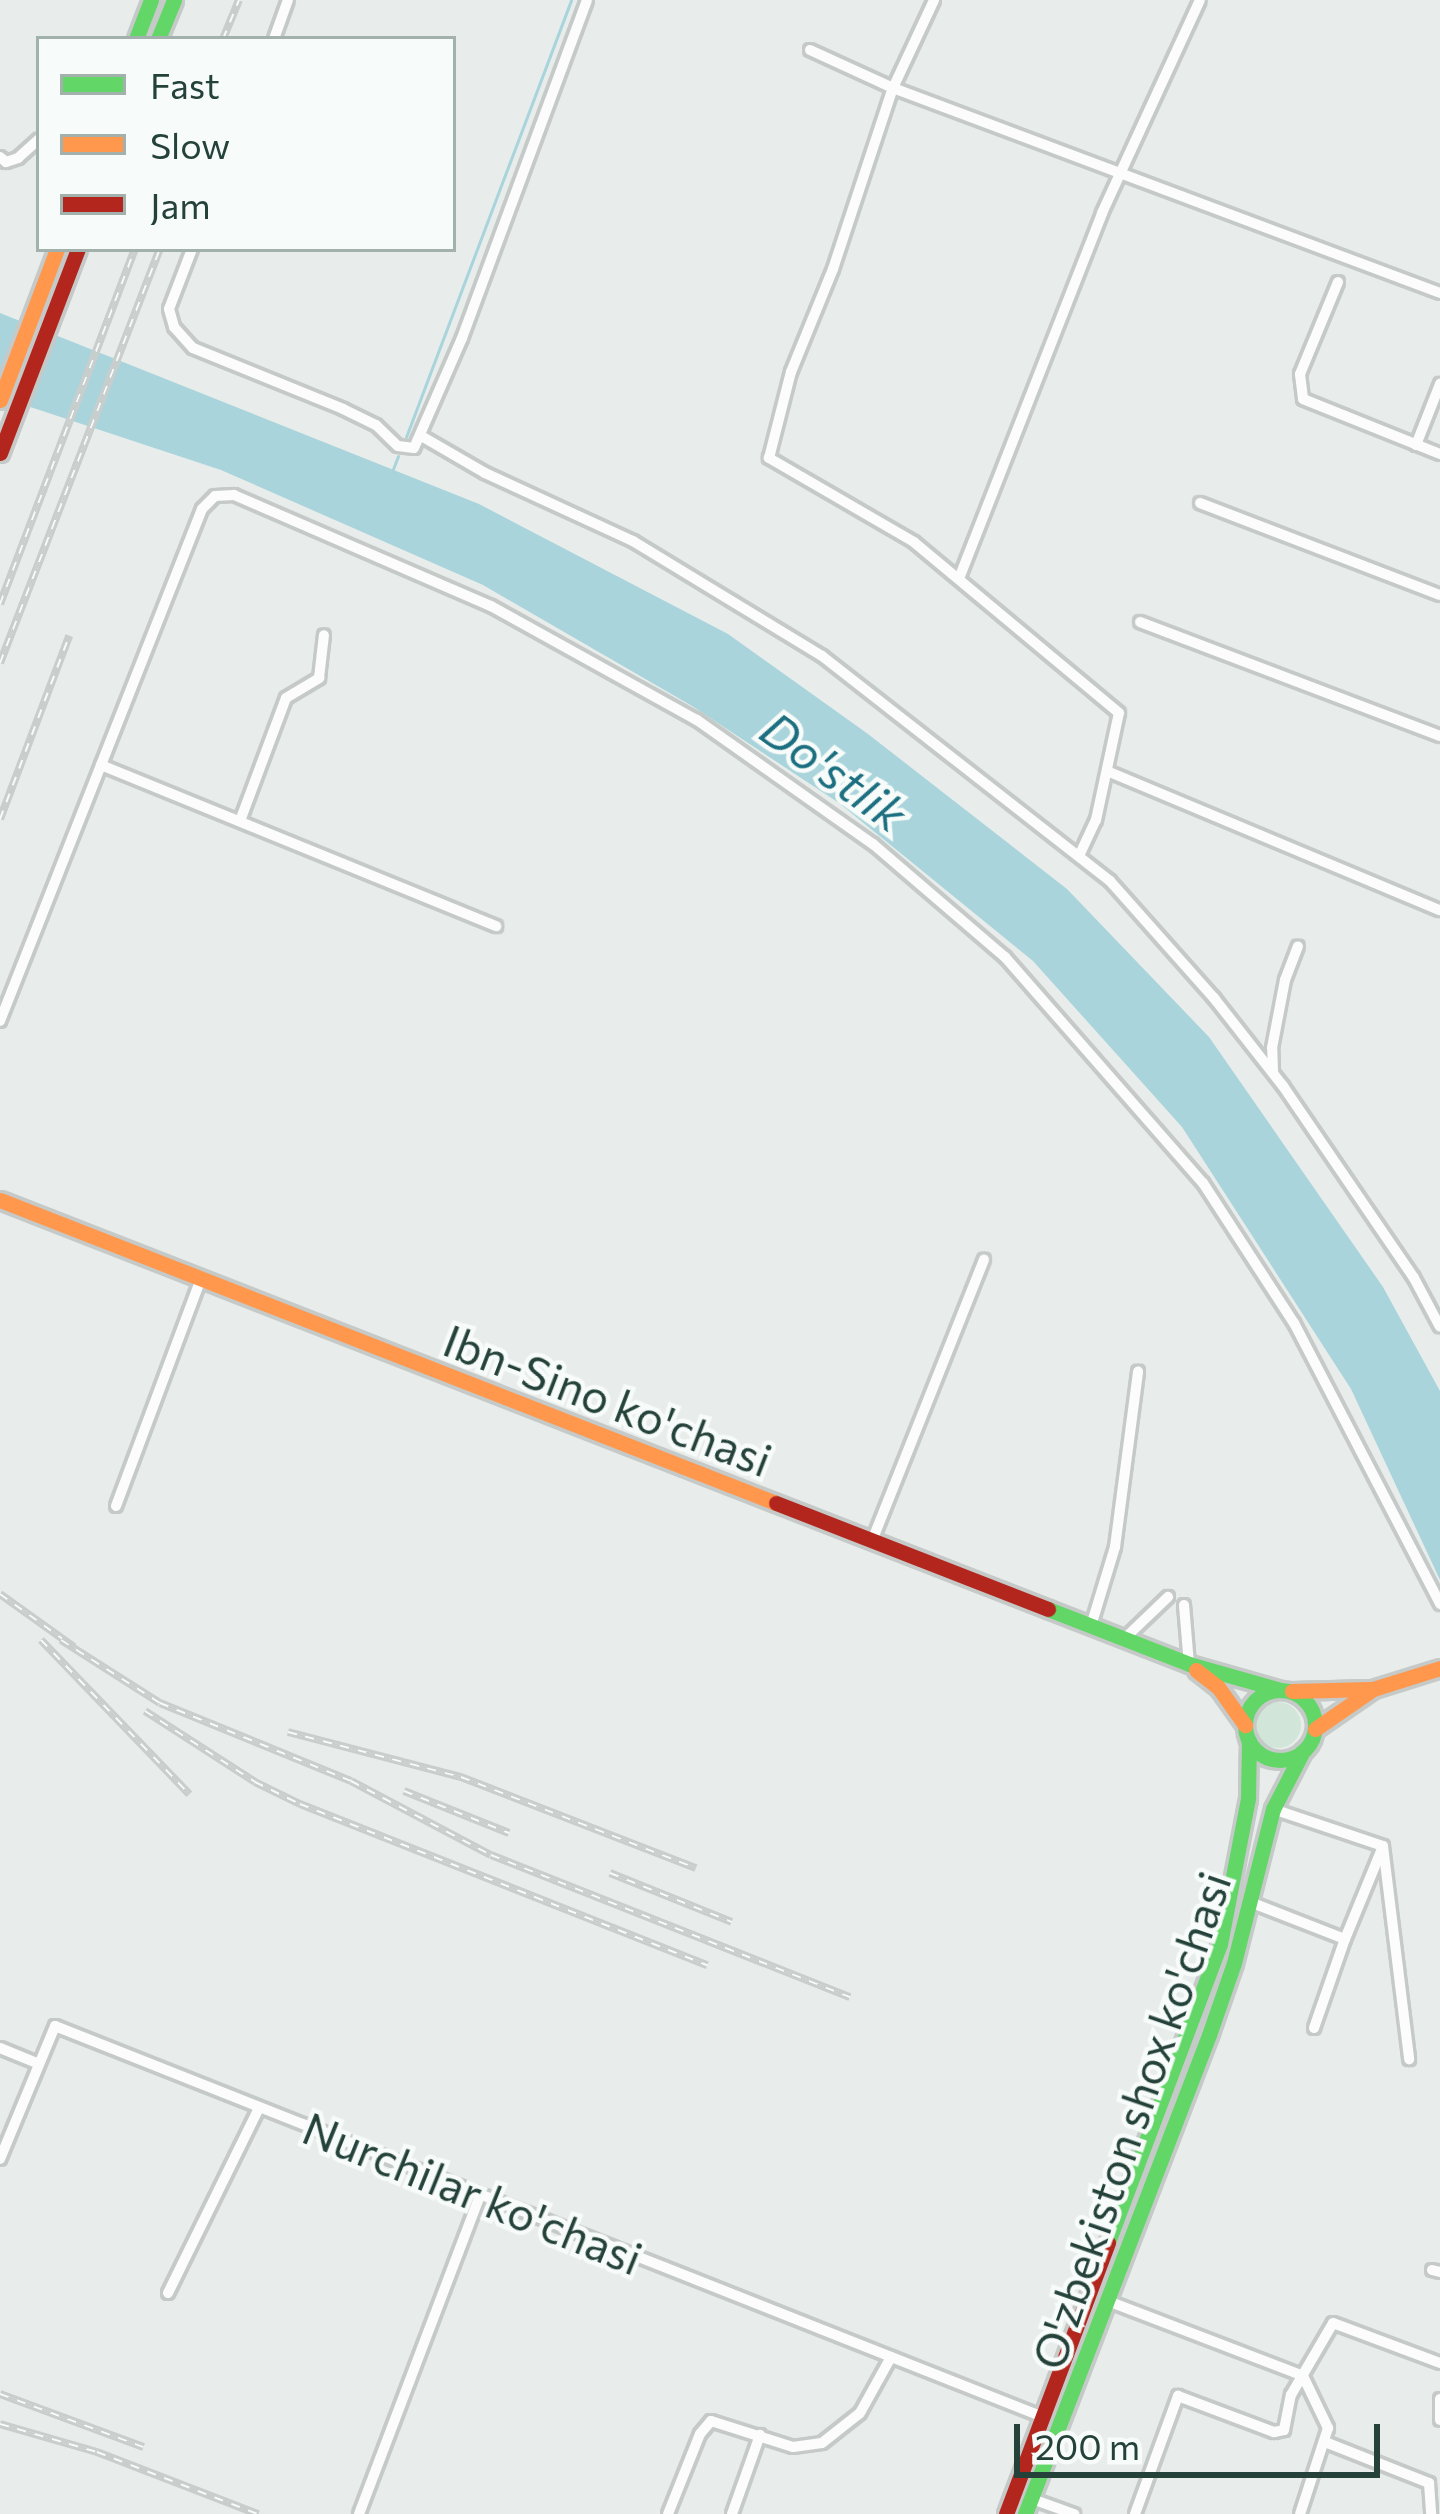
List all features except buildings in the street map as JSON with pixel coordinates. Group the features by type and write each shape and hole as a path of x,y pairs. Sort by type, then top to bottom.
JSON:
{"main road":[{"path":"137,36 151,0"},
{"path":"159,36 174,0"},
{"path":"0,400 56,252"},
{"path":"0,453 77,252"},
{"name":"Ibn-Sino ko'chasi","path":"0,1200 1189,1664 1284,1690 1372,1689"},
{"path":"1189,1664 1217,1687 1268,1758 1280,1760 1303,1751 1315,1729 1372,1689 1440,1668"},
{"path":"1247,1733 1260,1696 1284,1690 1308,1705 1315,1729"},
{"name":"O'zbekiston shox ko'chasi","path":"1006,2514 1220,1944 1248,1798 1247,1733"},
{"name":"O'zbekiston shox ko'chasi","path":"1028,2506 1209,2035 1273,1809 1303,1751"}],"street":[{"path":"275,36 288,0"},
{"path":"191,252 169,309 174,327 193,348 343,409 376,425 398,446 413,448 423,437 587,0"},
{"path":"934,0 893,88 833,269 791,372 769,458 914,542 1119,713 1096,820 1079,856"},
{"path":"960,576 1120,173 1200,0"},
{"path":"810,50 893,88 1440,292"},
{"path":"0,157 7,162 18,158 36,142"},
{"path":"1338,282 1300,374 1303,399 1440,454"},
{"path":"1416,445 1440,384"},
{"path":"423,437 485,473 633,541 822,656 1110,880 1274,1075 1414,1278 1440,1327"},
{"path":"0,1022 202,509 215,496 234,495 491,606 697,720 873,844 1005,957 1203,1183 1294,1323 1440,1604"},
{"path":"1201,502 1440,595"},
{"path":"1140,622 1440,736"},
{"path":"240,821 286,698 319,678 324,635"},
{"path":"101,765 496,926"},
{"path":"1107,770 1224,824 1440,910"},
{"path":"1274,1075 1272,1048 1298,946"},
{"path":"872,1541 984,1259"},
{"path":"116,1506 201,1279"},
{"path":"1090,1627 1115,1547 1138,1372"},
{"path":"1124,1640 1168,1597"},
{"path":"1184,1605 1189,1664"},
{"path":"1273,1809 1286,1809 1383,1846"},
{"path":"1314,2028 1383,1846"},
{"path":"1383,1846 1409,2059"},
{"path":"1250,1902 1345,1939"},
{"name":"Nurchilar ko'chasi","path":"39,2064 55,2026 1043,2417"},
{"path":"0,2048 39,2064 0,2159"},
{"path":"168,2293 260,2108"},
{"path":"359,2514 480,2196"},
{"path":"1108,2301 1303,2376 1328,2419 1300,2514"},
{"path":"1135,2514 1178,2396 1274,2432 1284,2430 1291,2395 1333,2323 1440,2363"},
{"path":"668,2514 700,2434 711,2421 793,2447 832,2439 860,2414 891,2356"},
{"path":"1440,2399 1440,2420"},
{"path":"732,2514 760,2435"},
{"path":"1324,2442 1429,2483 1431,2514"},
{"path":"1028,2506 1074,2514"}],"green space":[{"path":"1278,1702 1294,1709 1301,1725 1294,1741 1278,1748 1262,1741 1255,1725 1262,1709"}],"water":[{"name":"Do'stlik","path":"0,313 479,504 728,634 868,734 1067,889 1209,1037 1383,1287 1440,1391 1440,1580 1351,1389 1182,1127 1033,961 839,803 692,706 483,585 221,470 0,397"}],"waterway":[{"path":"406,437 571,0"},
{"path":"393,469 398,456"}],"railway":[{"path":"224,36 239,0"},
{"path":"0,604 134,252"},
{"path":"0,663 159,252"},
{"path":"0,819 69,636"},
{"path":"0,1594 74,1647"},
{"path":"41,1640 189,1794"},
{"path":"61,1640 160,1703 351,1781 491,1855 850,1997"},
{"path":"145,1711 255,1782 300,1804 707,1965"},
{"path":"288,1732 461,1777 696,1868"},
{"path":"404,1791 509,1833"},
{"path":"610,1873 732,1922"},
{"path":"0,2394 143,2447"},
{"path":"0,2424 97,2452 258,2514"}],"traffic: fast":[{"path":"137,36 151,0"},
{"path":"159,36 174,0"},
{"path":"1048,1609 1189,1664 1281,1690"},
{"path":"1280,1690 1304,1701 1315,1725 1304,1749 1280,1760 1256,1749 1245,1725 1256,1701 1280,1690"},
{"path":"1108,2242 1220,1944 1248,1798 1249,1741"},
{"path":"1025,2514 1209,2035 1234,1963 1273,1809 1303,1751"}],"traffic: slow":[{"path":"0,400 56,252"},
{"path":"0,1200 776,1503"},
{"path":"1315,1729 1373,1689 1440,1668"},
{"path":"1196,1670 1218,1687 1245,1725"},
{"path":"1292,1691 1370,1689"}],"traffic: jam":[{"path":"0,453 77,252"},
{"path":"776,1503 1048,1609"},
{"path":"1006,2514 1108,2242"}]}
